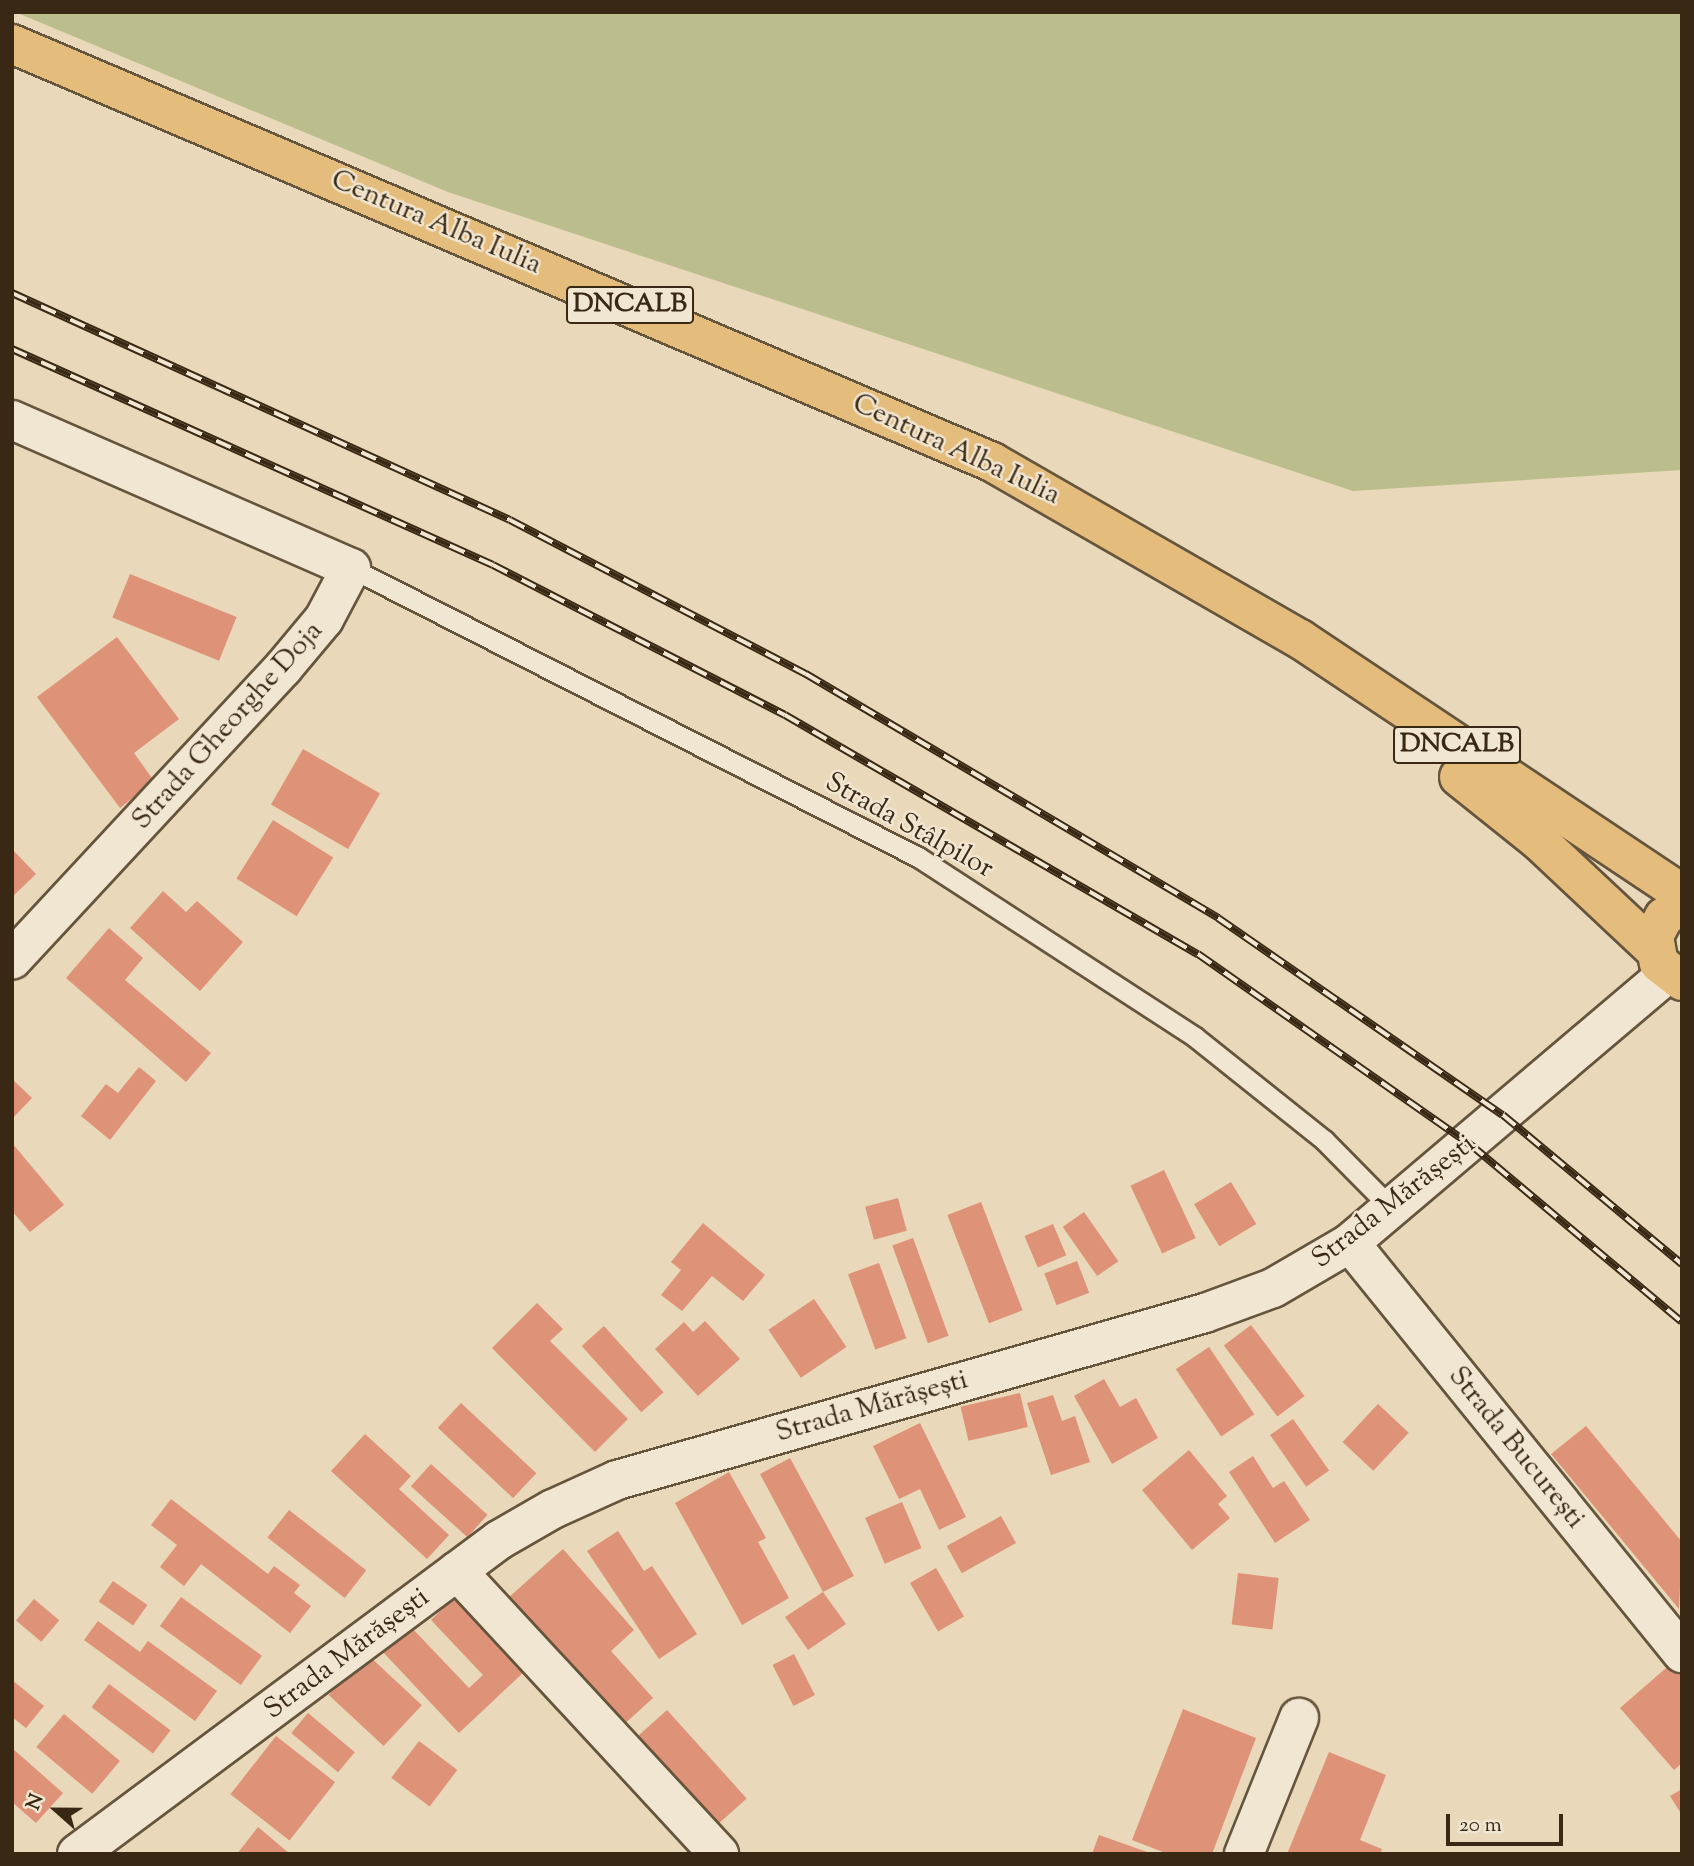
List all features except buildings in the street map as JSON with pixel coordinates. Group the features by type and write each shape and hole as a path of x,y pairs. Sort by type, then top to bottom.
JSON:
{"main road":[{"name":"Centura Alba Iulia","path":"12,44 992,462 1154,553 1230,602 1300,639 1682,894"},
{"name":"Centura Alba Iulia","path":"1230,602 1289,655 1496,804 1668,968"},
{"path":"1668,968 1656,929 1682,905"}],"street":[{"path":"12,420 351,568"},
{"name":"Strada Gheorghe Doja","path":"12,960 283,668 324,620 351,568"},
{"name":"Strada Mărășești","path":"77,1854 457,1570 553,1508 617,1480 1205,1313 1273,1288 1350,1242 1668,968"},
{"name":"Strada București","path":"1350,1242 1682,1653"},
{"path":"457,1570 719,1854"},
{"path":"1244,1854 1299,1718"}],"lane":[{"name":"Strada Stâlpilor","path":"351,568 918,857 1195,1037 1324,1140 1391,1208"}],"green space":[{"path":"15,12 1682,12 1682,470 1353,491 448,192"}],"railway":[{"path":"12,293 510,520 806,674 1218,918 1503,1115 1682,1264"},
{"path":"12,349 493,565 785,715 1198,954 1471,1145 1682,1322"}]}
